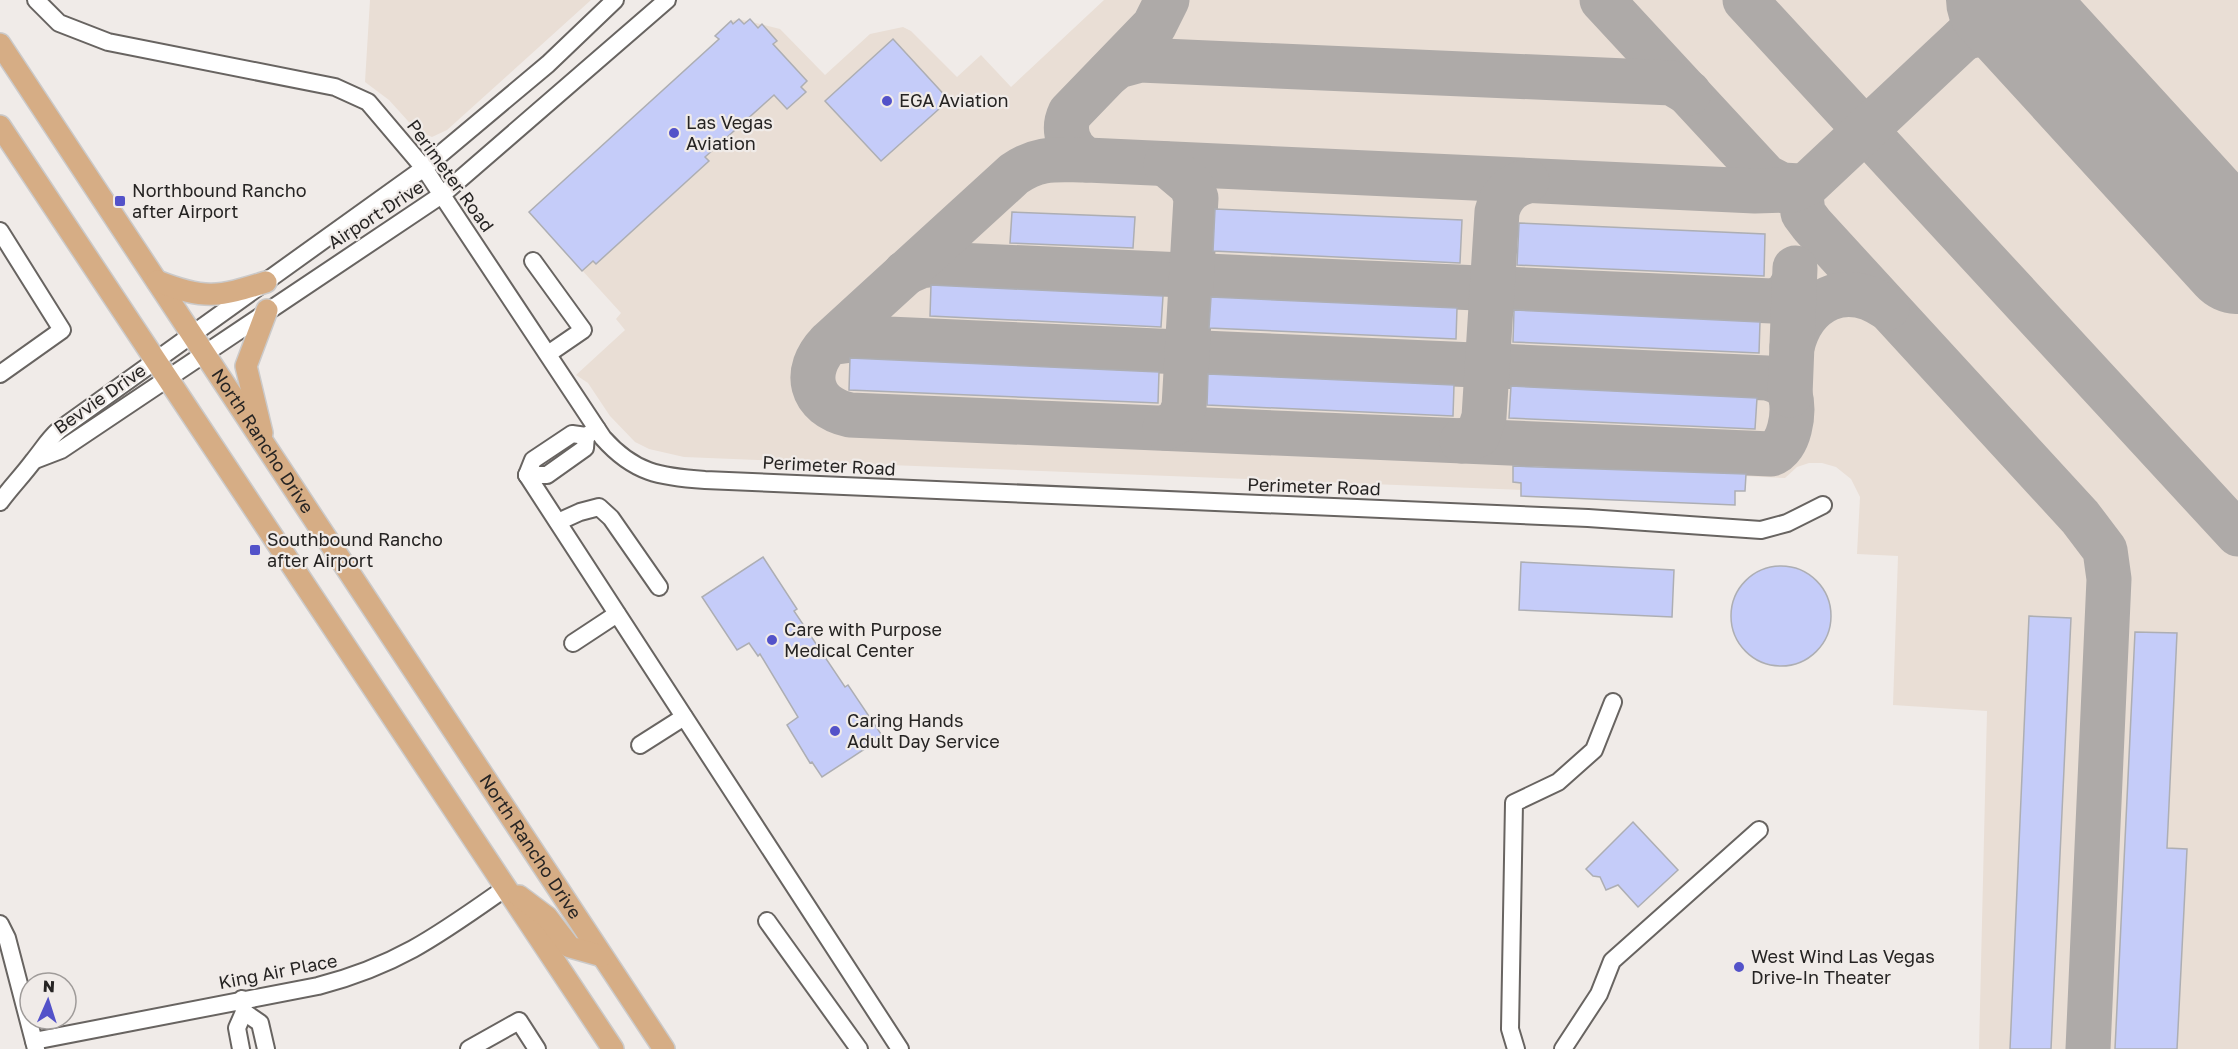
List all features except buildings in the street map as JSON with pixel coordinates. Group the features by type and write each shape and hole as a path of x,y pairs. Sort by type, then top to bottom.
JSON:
{"main road":[{"name":"North Rancho Drive","path":"0,44 663,1049"},
{"path":"0,126 613,1049"},
{"path":"157,281 202,296 229,293 266,282"},
{"path":"265,445 246,366 267,310"},
{"path":"507,887 547,917 570,947 602,956"}],"street":[{"name":"Perimeter Road","path":"36,0 59,23 108,42 335,87 368,102 443,194 548,354 591,433 622,459 655,474 674,478 1588,518 1761,530 1787,523 1823,505"},
{"name":"Airport Drive","path":"192,335 424,168 548,64 615,0"},
{"name":"Airport Drive","path":"204,353 443,194 667,0"},
{"path":"0,231 62,330 0,374"},
{"path":"533,261 583,330 548,354"},
{"name":"Bevvie Drive","path":"160,370 192,335"},
{"name":"Bevvie Drive","path":"0,502 18,477 35,460 43,445 59,430 160,370 204,353"},
{"path":"591,433 585,448 547,475 527,475 900,1049"},
{"path":"558,522 580,512 599,507 611,518 659,587"},
{"path":"573,643 617,614"},
{"path":"1516,1049 1510,1029 1514,803 1558,782 1594,750 1613,702"},
{"path":"640,746 684,717"},
{"path":"1563,1049 1599,994 1612,961 1759,830"},
{"name":"King Air Place","path":"35,1045 243,1006 360,975 422,946 507,887"},
{"path":"767,921 859,1049"},
{"path":"0,924 7,938 35,1045"},
{"path":"241,1049 237,1028 243,1006 260,1023 266,1049"},
{"path":"469,1049 519,1021 537,1049"}],"shaded area":[{"path":"370,0 591,0 447,130 432,137 417,131 389,100 365,82"},
{"path":"1104,0 2238,0 2238,1049 1979,1049 1987,711 1893,705 1898,556 1857,554 1860,497 1851,479 1836,467 1822,463 1809,463 1797,467 1785,478 1526,466 1524,490 684,457 649,449 635,442 610,416 588,383 576,375 625,330 616,319 621,313 529,212 718,40 715,36 731,21 739,19 780,29 825,75 870,34 903,27 911,31 957,77 981,55 1011,87"}],"taxiway":[{"path":"1087,160 1076,151 1069,140 1066,127 1070,113 1154,26 1167,0"},
{"path":"1602,0 1766,177 1782,185 1800,186"},
{"path":"1745,0 2238,534"},
{"path":"829,343 866,338 1767,378 1784,385 1790,394 1792,410 1787,437 1783,445 1771,454 850,415 836,410 818,396 813,376 820,354 829,343 1014,174 1032,164 1049,160 1087,160 1755,191 1792,190 1809,183 1969,33 1976,14 1977,0"},
{"path":"2029,0 2030,21 2036,36"},
{"path":"1964,38 1995,33 2024,38 2044,45"},
{"path":"1109,73 1118,66 1140,60 1672,83 1689,93"},
{"path":"1165,428 1178,421 1184,407 1196,198 1191,185 1166,164"},
{"path":"1462,441 1478,435 1484,417 1497,212 1508,192 1527,181"},
{"path":"1801,196 1803,213 1812,225 2080,517 2105,550 2109,579 2088,1049"},
{"path":"905,273 921,266 935,264 1772,301 1785,297 1794,282"},
{"path":"1790,395 1795,268"},
{"path":"1792,347 1806,317 1817,306 1829,299 1842,295 1857,295 1872,299 1887,308"}],"runway":[{"path":"2003,0 2238,257"}],"place":[{"name":"EGA Aviation","path":"887,101"},
{"name":"Las Vegas Aviation","path":"674,133"},
{"name":"Northbound Rancho after Airport","path":"120,201"},
{"name":"Southbound Rancho after Airport","path":"255,550"},
{"name":"Care with Purpose Medical Center","path":"772,640"},
{"name":"Caring Hands Adult Day Service","path":"835,731"},
{"name":"West Wind Las Vegas Drive-In Theater","path":"1739,967"}]}
